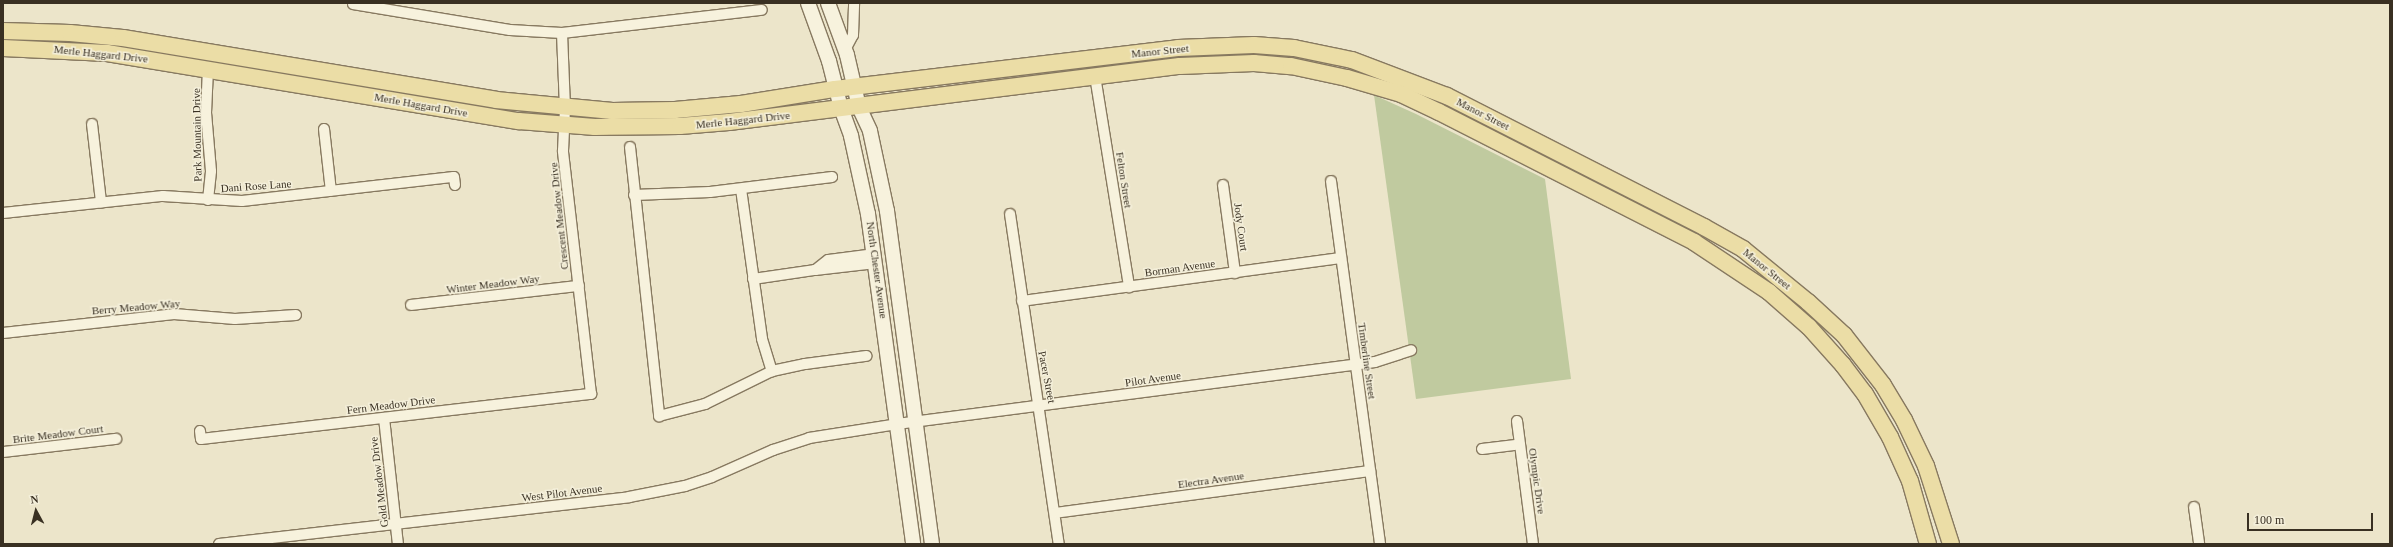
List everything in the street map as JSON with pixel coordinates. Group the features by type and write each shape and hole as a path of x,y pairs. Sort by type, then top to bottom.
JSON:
{"main road":[{"name":"North Chester Avenue","path":"808,3 829,61 835,89 851,136 859,168 876,258 913,544"},
{"name":"North Chester Avenue","path":"828,3 845,50 859,107 870,131 887,211 932,544"},
{"name":"Merle Haggard Drive","path":"3,31 70,33 123,38 455,93 565,108 619,112 697,109 742,104 835,89"},
{"name":"Manor Street","path":"835,89 1178,48 1254,45 1294,48 1352,60 1447,96 1710,230 1743,249 1808,302 1844,335 1883,384 1904,420 1926,466 1951,544"},
{"name":"Merle Haggard Drive","path":"3,48 107,53 490,116 564,125 636,127 705,125 841,108"},
{"name":"Manor Street","path":"841,108 859,107 1180,66 1254,63 1291,66 1347,78 1408,97 1694,242 1769,292 1809,327 1844,365 1865,394 1902,460 1910,481 1928,544"}],"street":[{"path":"845,50 852,35 854,3"},
{"path":"353,4 510,30 562,34 762,10"},
{"name":"Crescent Meadow Drive","path":"562,34 565,108 563,151 591,394"},
{"name":"Park Mountain Drive","path":"208,69 206,113 211,171 208,200"},
{"name":"Felton Street","path":"1095,76 1128,287"},
{"path":"92,124 101,202"},
{"path":"324,130 331,191"},
{"path":"630,147 659,416 706,404 772,371 805,364 866,356"},
{"name":"Dani Rose Lane","path":"3,213 163,196 242,201 454,177 455,185"},
{"path":"634,195 741,189 832,177"},
{"name":"Timberline Street","path":"1330,180 1380,544"},
{"name":"Jody Court","path":"1223,185 1235,273"},
{"path":"741,189 762,339 772,371"},
{"name":"Pacer Street","path":"1010,214 1022,301 1040,407 1059,544"},
{"path":"753,279 815,270 828,260 876,258"},
{"name":"Borman Avenue","path":"1022,301 1341,258"},
{"name":"Winter Meadow Way","path":"411,305 579,286"},
{"name":"Berry Meadow Way","path":"3,333 174,314 235,319 296,315"},
{"name":"Pilot Avenue","path":"898,424 1040,407 1356,365 1375,362 1411,350"},
{"name":"Fern Meadow Drive","path":"200,431 201,439 591,394"},
{"name":"Gold Meadow Drive","path":"384,418 398,544"},
{"name":"Olympic Drive","path":"1517,421 1533,544"},
{"name":"West Pilot Avenue","path":"219,544 657,492 712,477 784,445 809,438 898,424"},
{"name":"Brite Meadow Court","path":"3,452 116,439"},
{"path":"1482,449 1520,444"},
{"name":"Electra Avenue","path":"1055,513 1370,471"},
{"path":"2194,507 2199,544"}],"green space":[{"path":"1374,95 1416,114 1545,179 1571,379 1416,399"}]}
